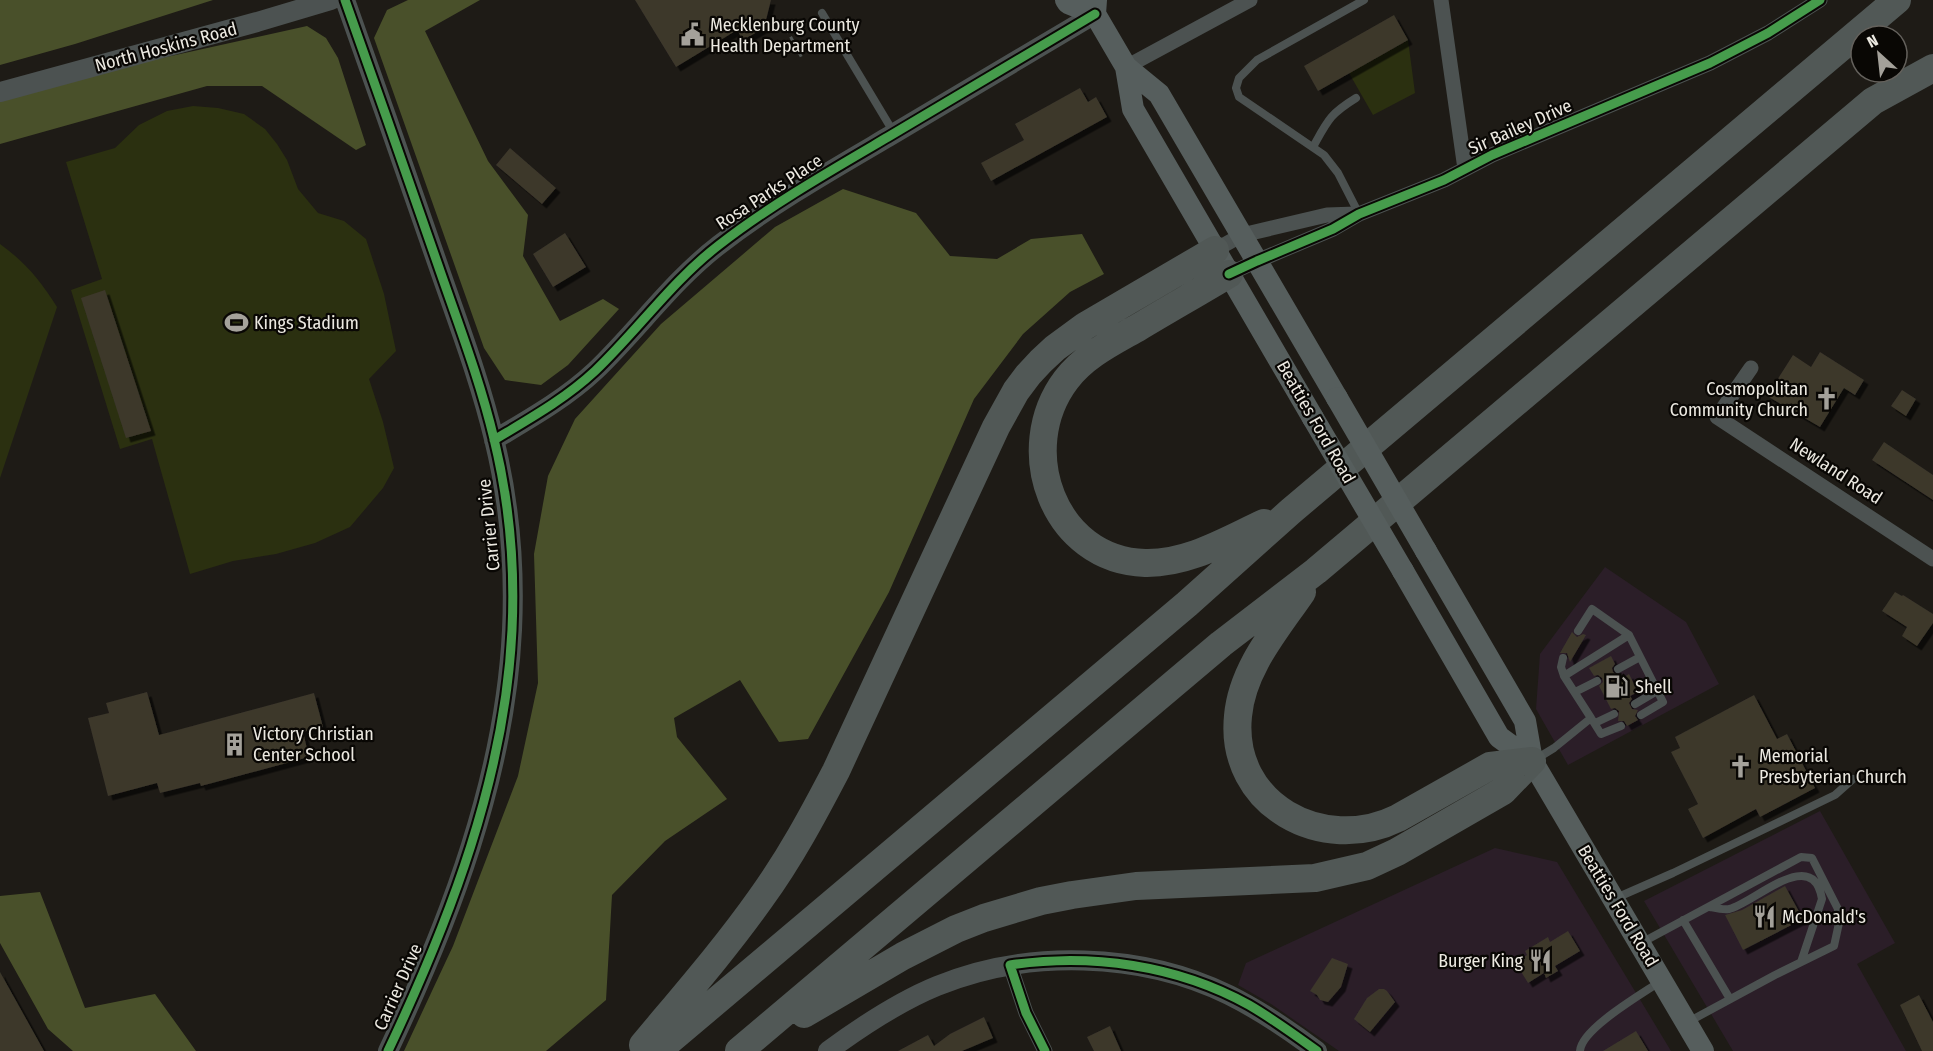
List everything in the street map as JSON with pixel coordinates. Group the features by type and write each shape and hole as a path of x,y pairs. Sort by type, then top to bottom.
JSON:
{"highway":[{"path":"657,1051 1178,612 1291,511 1897,0"},
{"path":"739,1051 1221,644 1316,571 1933,49"},
{"path":"1873,101 1933,68"},
{"path":"1222,262 1076,368 1058,392 1047,421 1043,450 1047,480 1058,511 1075,534 1100,551 1128,561 1159,562 1187,557 1291,511"},
{"path":"639,1051 756,906 813,815 836,771 996,427 1016,391 1041,361 1071,336 1222,262"},
{"path":"1316,571 1254,663 1240,702 1237,730 1241,757 1252,781 1270,802 1291,818 1315,827 1339,831 1363,830 1398,818 1490,766 1532,761"},
{"path":"739,1051 928,943 956,929 1012,909 1061,897 1104,890 1171,884 1315,878 1366,866 1397,852 1503,791 1532,761"}],"main road":[{"path":"1066,0 1068,3 1096,7"},
{"name":"Beatties Ford Road","path":"1096,7 1126,67 1133,109 1499,737 1532,761"},
{"name":"Beatties Ford Road","path":"1126,67 1159,94 1257,261 1526,721 1532,761 1703,1051"}],"street":[{"name":"North Hoskins Road","path":"0,92 246,26 331,0"},
{"name":"Carrier Drive","path":"345,0 475,371 494,440 511,555 512,628 505,703 486,791 469,848 426,965 387,1051"},
{"path":"1126,67 1250,0"},
{"path":"1441,0 1465,169"},
{"name":"Sir Bailey Drive","path":"1222,262 1257,261 1333,229 1359,214 1444,180 1492,155 1710,63 1768,33 1820,0"},
{"name":"Rosa Parks Place","path":"494,440 563,397 593,372 674,285 707,254 738,230 810,183 1096,7"},
{"name":"Sir Bailey Drive","path":"1222,262 1242,236 1327,215 1359,214"},
{"name":"Newland Road","path":"1751,368 1717,417 1933,559"},
{"path":"828,1051 869,1022 916,995 960,977 1037,961 1092,961 1177,976 1249,1005 1317,1051"},
{"path":"1010,965 1026,1014 1045,1051"}],"lane":[{"path":"1359,214 1338,173 1324,155 1239,97 1236,88 1239,78 1257,60 1364,0"},
{"path":"822,13 894,133"},
{"path":"1314,147 1328,120 1338,109 1356,98"},
{"path":"1578,631 1592,609 1629,635 1663,702 1641,715"},
{"path":"1564,676 1629,635"},
{"path":"1618,669 1640,657"},
{"path":"1563,658 1561,667 1564,676 1601,734 1621,726"},
{"path":"1575,692 1597,681"},
{"path":"1635,704 1658,691"},
{"path":"1532,761 1593,720 1614,714"},
{"path":"1614,899 1835,795 1853,779"},
{"path":"1640,943 1801,857 1812,858 1838,909 1839,923 1834,946 1686,1023"},
{"path":"1708,907 1729,909 1789,878 1806,876 1814,881 1822,898 1802,962"},
{"path":"1683,920 1730,999"},
{"path":"1580,1051 1587,1035 1599,1024 1661,980"}],"path":[{"path":"782,21 802,58"}],"shaded area":[{"path":"1605,567 1686,622 1719,684 1568,765 1536,709 1540,654"},
{"path":"1820,811 1895,943 1857,964 1906,1051 1733,1051 1644,901"},
{"path":"1495,848 1557,862 1671,1051 1339,1051 1271,1004 1238,985 1246,963"}],"green space":[{"path":"0,0 213,0 75,44 0,65"},
{"path":"408,0 480,0 425,31 488,161 528,215 523,256 560,321 603,299 619,309 568,365 541,385 505,380 484,348 374,38 387,10"},
{"path":"307,26 326,38 338,58 366,145 356,150 262,86 207,86 0,144 0,100 112,69"},
{"path":"1408,40 1415,93 1373,115 1349,73"},
{"name":"Kings Stadium","path":"193,106 218,108 244,114 265,129 287,160 298,189 318,213 344,221 366,239 384,294 396,351 369,379 383,422 394,468 383,488 350,527 315,543 276,554 233,561 190,574 152,439 120,449 71,290 102,279 66,162 115,148 139,125 167,111"},
{"path":"843,189 916,213 950,256 997,259 1031,239 1082,234 1104,274 1070,292 1023,334 974,399 889,592 808,739 779,742 740,680 674,718 677,737 727,799 665,841 612,895 606,1000 546,1051 404,1051 453,946 518,776 538,683 534,554 548,476 575,419 661,324 775,227"},
{"path":"0,244 32,272 57,307 0,478"},
{"path":"40,892 85,1008 155,994 196,1051 73,1051 48,1029 0,943 0,896"}],"building":[{"name":"Mecklenburg County Health Department","path":"635,0 771,0 764,28 743,40 737,30 676,67"},
{"path":"1394,15 1408,40 1318,91 1304,66"},
{"path":"1080,88 1088,102 1096,97 1107,117 991,181 981,163 1024,140 1015,124"},
{"path":"510,148 556,188 542,204 496,165"},
{"path":"565,233 586,267 553,287 533,254"},
{"path":"105,290 151,431 126,438 81,298"},
{"path":"1820,352 1864,380 1855,395 1844,388 1820,427 1767,396 1793,355 1811,367"},
{"path":"1902,390 1916,399 1906,416 1891,406"},
{"path":"1884,442 1933,475 1933,500 1872,460"},
{"path":"1895,592 1933,614 1933,623 1917,646 1902,636 1907,627 1882,611"},
{"path":"1572,632 1577,637 1586,635 1570,662 1567,653 1560,653"},
{"path":"1611,656 1615,664 1612,668 1613,672 1617,675 1621,674 1623,678 1629,674 1638,692 1630,696 1632,699 1629,703 1632,709 1638,710 1635,716 1638,720 1627,726 1624,721 1618,721 1619,711 1615,708 1611,709 1599,686 1603,682 1602,678 1598,675 1594,676 1589,668"},
{"name":"Victory Christian Center School","path":"147,692 159,735 314,693 323,727 303,732 309,757 201,786 200,783 160,793 157,783 108,796 88,718 109,713 106,703"},
{"name":"Memorial Presbyterian Church","path":"1754,695 1777,739 1787,734 1815,788 1760,817 1756,809 1703,838 1688,809 1698,804 1671,752 1680,748 1675,737"},
{"name":"McDonald's","path":"1785,886 1803,919 1743,950 1725,915 1742,910"},
{"name":"Burger King","path":"1568,931 1580,951 1555,966 1558,971 1546,978 1544,973 1528,983 1515,962 1527,955 1525,951 1548,937 1550,942"},
{"path":"1332,958 1348,964 1341,987 1328,1002 1320,1000 1310,991"},
{"path":"0,972 44,1051 0,1051"},
{"path":"1379,989 1387,991 1395,1002 1370,1032 1354,1019 1367,998"},
{"path":"1919,995 1933,1022 1933,1051 1922,1051 1900,1005"},
{"path":"984,1017 993,1038 962,1051 898,1051 928,1035 934,1046 950,1034"},
{"path":"1110,1026 1121,1051 1094,1051 1087,1037"},
{"path":"1636,1031 1648,1051 1603,1051"}],"cycle path":[{"path":"345,0 482,395 504,486 513,582 507,685 486,793 453,899 433,951 388,1051"},
{"path":"1229,274 1333,229 1359,214 1444,180 1492,155 1710,63 1768,33 1820,0"},
{"path":"494,440 571,391 595,371 686,274 739,230 823,175 1095,14"},
{"path":"1045,1051 1026,1013 1010,965 1071,961 1102,962 1133,966 1193,980 1249,1005 1317,1051"}],"place":[{"name":"Mecklenburg County Health Department","path":"692,35"},
{"name":"Kings Stadium","path":"236,323"},
{"name":"Cosmopolitan Community Church","path":"1826,399"},
{"name":"Shell","path":"1617,687"},
{"name":"Victory Christian Center School","path":"235,744"},
{"name":"Memorial Presbyterian Church","path":"1741,766"},
{"name":"McDonald's","path":"1764,917"},
{"name":"Burger King","path":"1541,961"}]}
